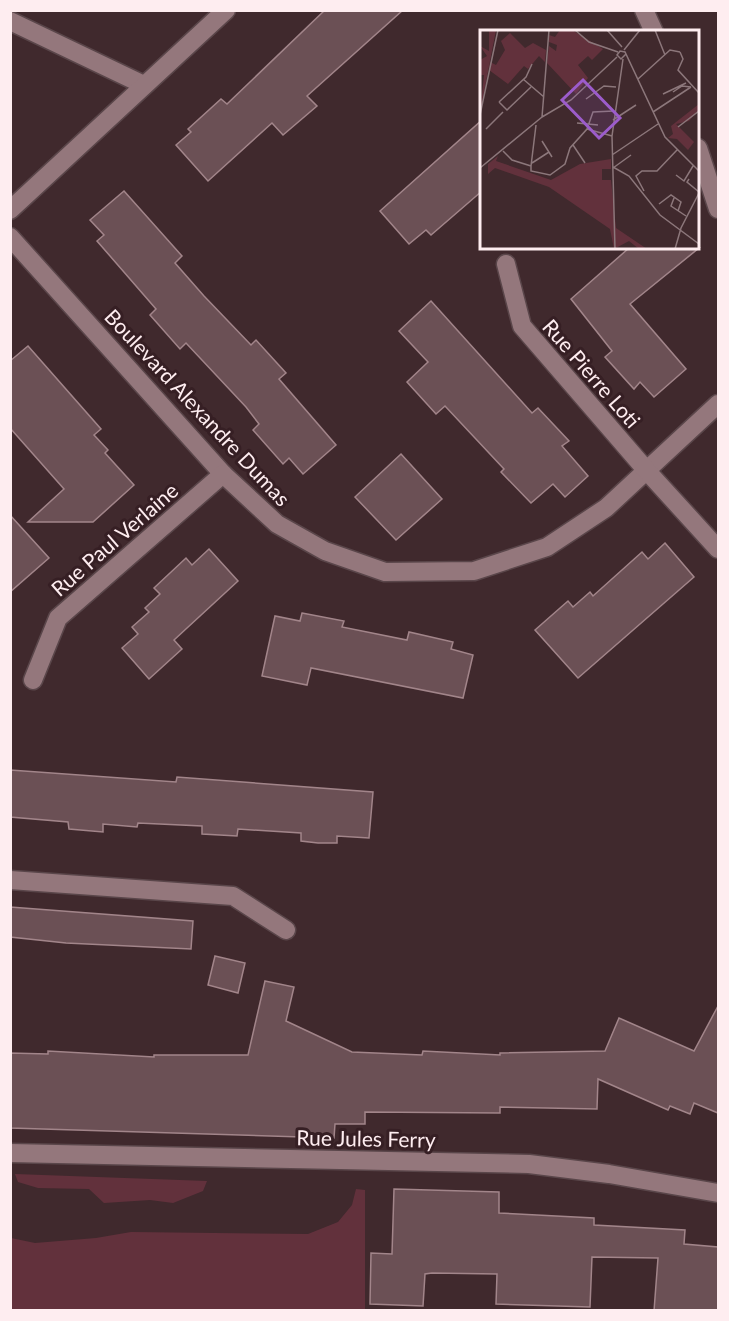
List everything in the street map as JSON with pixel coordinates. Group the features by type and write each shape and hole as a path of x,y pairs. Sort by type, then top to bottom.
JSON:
{"street":[{"path":"10,210 226,10"},
{"path":"644,10 653,30"},
{"path":"10,21 144,85"},
{"path":"699,151 718,209"},
{"name":"Boulevard Alexandre Dumas","path":"10,237 223,474 277,524 325,551 385,572 474,571 547,547 606,508 718,404"},
{"name":"Rue Pierre Loti","path":"506,264 522,326 647,471 718,549"},
{"name":"Rue Paul Verlaine","path":"33,680 58,618 223,474"},
{"path":"10,880 232,897 286,930"},
{"name":"Rue Jules Ferry","path":"10,1153 529,1164 609,1174 718,1193"}],"shaded area":[{"path":"15,1174 207,1181 203,1191 173,1203 150,1200 104,1203 89,1189 38,1188 18,1182"},
{"path":"356,1189 365,1190 365,1310 11,1310 11,1238 35,1243 96,1238 131,1232 308,1234 338,1222 352,1205"}],"building":[{"path":"325,10 403,10 307,96 317,106 283,135 272,123 208,181 176,145 191,132 188,129 221,99 227,104"},
{"path":"480,122 480,193 431,235 426,230 409,244 380,211"},
{"path":"124,191 182,256 175,263 204,296 251,345 256,340 286,373 279,379 336,445 303,474 289,458 283,464 253,430 259,424 246,407 186,343 180,349 150,315 156,309 97,241 104,235 90,220"},
{"path":"628,249 698,249 630,304 686,369 654,397 640,382 634,389 605,357 612,351 571,299"},
{"path":"431,301 532,413 538,408 569,441 562,446 588,476 565,497 553,484 531,503 501,472 504,469 445,406 436,414 407,382 428,362 399,331"},
{"path":"28,346 101,429 94,435 108,450 105,453 134,485 93,522 28,522 64,489 10,428 10,361"},
{"path":"401,454 442,499 396,540 355,497"},
{"path":"10,515 49,558 10,592"},
{"path":"665,543 694,577 578,678 535,630 568,601 573,607 590,592 593,596 642,552 648,559"},
{"path":"209,549 238,581 174,640 182,649 149,679 122,648 138,634 132,627 149,612 145,608 160,594 154,588 186,558 192,565"},
{"path":"302,613 344,621 342,627 407,640 409,632 453,642 451,649 473,655 463,698 311,668 307,685 262,676 275,616 300,621"},
{"path":"10,770 176,782 177,777 373,792 369,838 337,836 337,843 318,843 301,841 301,833 238,829 237,836 202,834 202,826 138,823 137,827 103,824 103,832 69,829 68,822 10,817"},
{"path":"10,907 193,921 191,949 66,943 10,937"},
{"path":"215,956 245,963 238,993 208,985"},
{"path":"265,981 294,987 286,1021 352,1052 422,1055 423,1051 500,1055 500,1053 605,1051 619,1018 694,1051 718,1006 718,1113 694,1103 690,1114 670,1106 668,1110 598,1079 597,1109 500,1107 500,1113 365,1112 365,1124 335,1124 334,1138 10,1128 10,1053 48,1054 48,1051 154,1057 154,1055 248,1055"},
{"path":"394,1189 499,1192 499,1213 594,1218 594,1225 685,1230 684,1244 718,1247 718,1311 654,1311 658,1258 592,1257 590,1307 496,1304 497,1274 432,1273 425,1274 423,1306 370,1304 371,1253 392,1254"}]}
